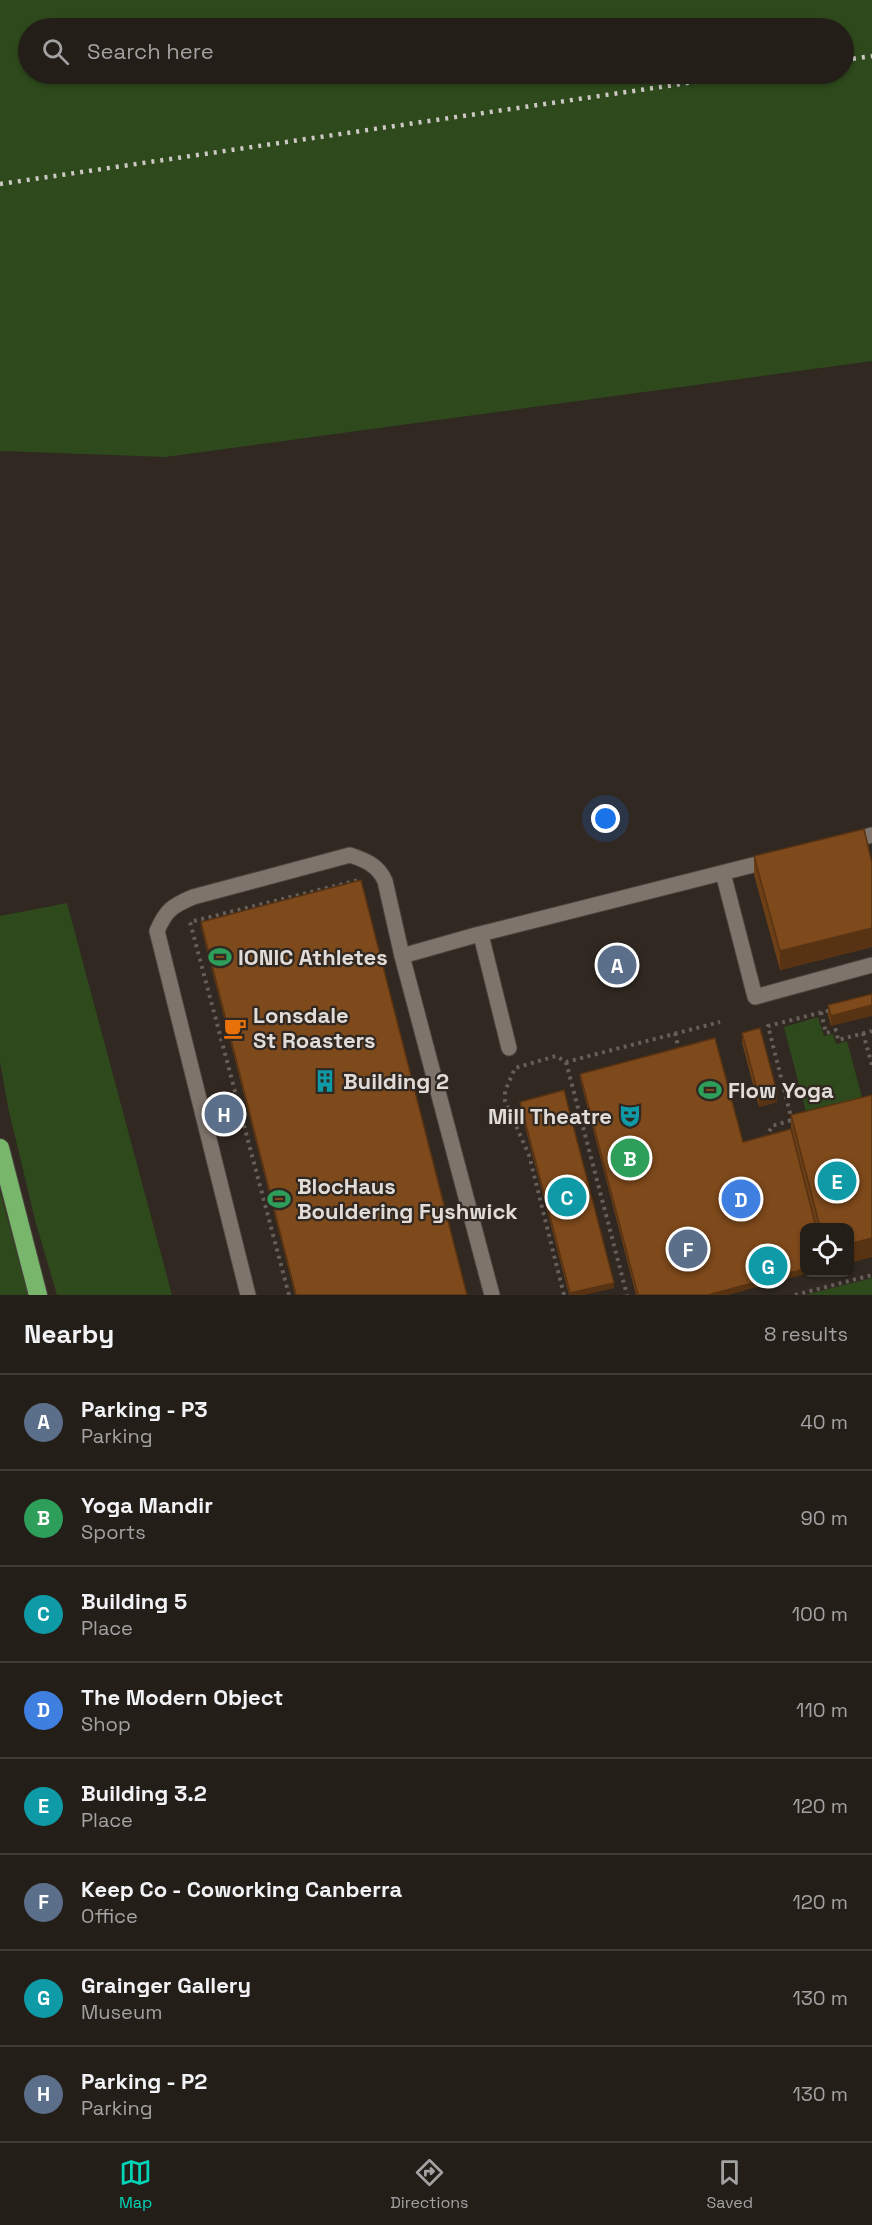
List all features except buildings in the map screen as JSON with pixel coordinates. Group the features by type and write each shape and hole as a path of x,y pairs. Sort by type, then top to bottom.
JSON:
{"highway":[{"path":"0,1148 38,1295"}],"lane":[{"path":"826,847 872,835"},
{"path":"248,1295 156,931 165,913 177,903 350,855 374,866 382,873 492,1295"},
{"path":"402,956 792,855"},
{"path":"723,873 755,997 872,965"},
{"path":"481,935 509,1048"}],"path":[{"path":"289,1295 190,922 369,877"},
{"path":"795,1131 768,1026 841,1007"},
{"path":"821,1012 826,1033 836,1030 838,1040 872,1031"},
{"path":"564,1295 529,1155 505,1101 505,1091 515,1068 556,1056 567,1062 720,1022"},
{"path":"675,1033 679,1053"},
{"path":"863,1033 872,1065"},
{"path":"567,1062 627,1295"},
{"path":"764,1141 772,1126 792,1120"},
{"path":"795,1295 872,1275"}],"green space":[{"path":"0,0 872,0 872,361 165,457 0,451"},
{"path":"67,903 172,1295 57,1295 35,1220 8,1107 0,1062 0,916"},
{"path":"818,1017 824,1036 833,1034 836,1044 847,1041 863,1101 807,1116 784,1027"},
{"path":"0,1191 28,1295 0,1295"},
{"path":"872,1278 872,1295 805,1295"}],"railway":[{"path":"854,59 872,56"},
{"path":"0,184 681,84"}],"place":[{"name":"IONIC Athletes","path":"220,957"},
{"name":"Parking - P3","path":"617,965"},
{"name":"Lonsdale St Roasters","path":"235,1028"},
{"name":"Building 2","path":"325,1081"},
{"name":"Flow Yoga","path":"710,1090"},
{"name":"Parking - P2","path":"224,1114"},
{"name":"Mill Theatre","path":"630,1116"},
{"name":"Yoga Mandir","path":"630,1158"},
{"name":"Building 3.2","path":"837,1181"},
{"name":"Building 5","path":"567,1197"},
{"name":"BlocHaus Bouldering Fyshwick","path":"279,1199"},
{"name":"The Modern Object","path":"741,1199"},
{"name":"Keep Co - Coworking Canberra","path":"688,1249"},
{"name":"Grainger Gallery","path":"768,1266"}]}
